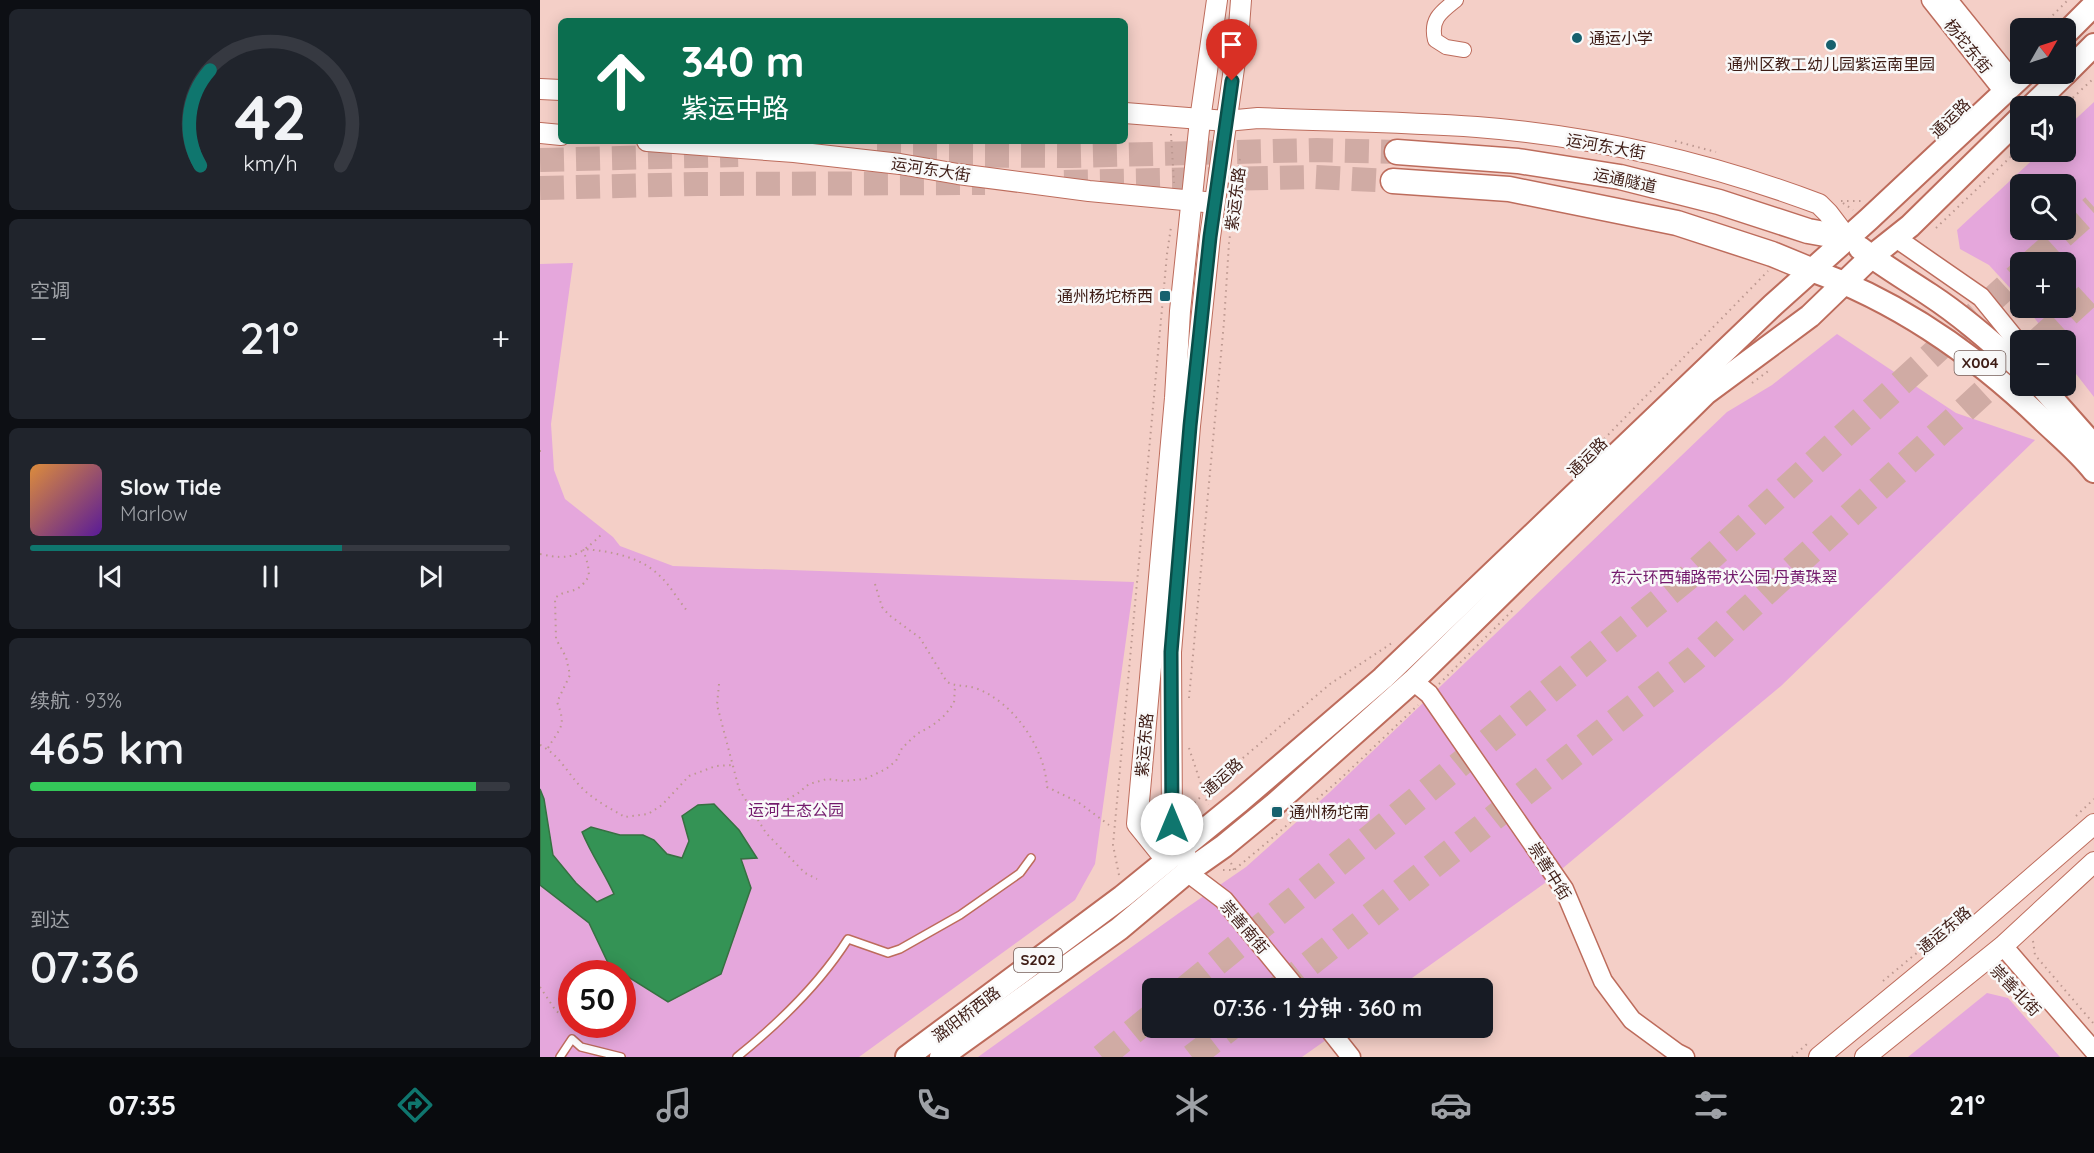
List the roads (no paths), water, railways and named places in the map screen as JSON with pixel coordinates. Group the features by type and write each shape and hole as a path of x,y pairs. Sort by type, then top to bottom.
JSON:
{"highway":[{"name":"运通隧道","path":"1397,153 1518,161 1620,177 1719,202 1803,230 1847,238"},
{"name":"运通隧道","path":"1393,181 1509,189 1677,223 1811,270"}],"main road":[{"name":"紫运东路","path":"1187,872 1166,860 1137,824 1175,398 1183,199 1200,120 1217,0"},
{"name":"紫运东路","path":"1187,872 1184,845 1172,824 1171,652 1190,426 1210,237 1238,40 1241,0"},
{"path":"2076,23 2094,4"},
{"path":"2076,62 2094,45"},
{"name":"通运路","path":"1166,860 1383,678 1847,238 2010,80"},
{"path":"2042,96 2054,84"},
{"path":"540,89 558,90"},
{"name":"运河东大街","path":"1128,113 1226,122 1258,118 1477,128 1586,141 1690,163 1819,204 1847,238 1975,328 2010,359"},
{"path":"1187,872 1224,846 1292,789 1421,688 1706,393 1802,322 1871,257 1896,238 2010,128"},
{"path":"540,133 558,135"},
{"name":"运河东大街","path":"687,144 794,152 900,164 1089,191 1215,204"},
{"name":"X004","path":"1811,270 1845,282 1914,318 1980,363 2037,414 2094,471"},
{"path":"2051,396 2094,446"},
{"name":"通运东路","path":"1814,1050 1943,955 2094,824"},
{"name":"潞阳桥西路","path":"907,1057 1122,897 1166,860"},
{"path":"1864,1057 2003,946 2094,862"},
{"name":"潞阳桥西路","path":"941,1057 1119,929 1187,872"}],"street":[{"path":"1456,0 1440,12 1432,28 1435,40 1446,47 1464,50"},
{"name":"杨坨东街","path":"1931,0 2010,78"},
{"name":"杨坨东街","path":"1948,0 2010,78"},
{"path":"1896,238 1982,297 2010,332"},
{"name":"崇善中街","path":"1421,688 1564,889 1603,981 1632,1020 1685,1057"},
{"name":"崇善南街","path":"1187,872 1224,900 1288,978"},
{"name":"崇善北街","path":"2003,946 2094,1051"},
{"path":"1336,1038 1351,1057"}],"lane":[{"path":"737,1057 770,1030 795,1005 826,970 848,939 888,953 900,949 960,915 1020,873 1031,858"},
{"path":"560,1057 572,1039 581,1047 621,1057"}],"tunnel":[{"path":"877,155 1071,156 1317,150 1397,152"},
{"path":"540,160 738,155"},
{"path":"1064,182 1315,177 1393,181"},
{"path":"540,188 698,184 985,183"},
{"path":"2044,252 2094,207"},
{"path":"1198,978 1696,571 2010,283"},
{"path":"2050,330 2094,290"},
{"path":"1292,978 1694,659 2010,368"},
{"path":"1102,1057 1142,1024"},
{"path":"1192,1057 1217,1038"}],"place":[{"name":"通运小学","path":"1577,38"},
{"name":"通州区教工幼儿园紫运南里园","path":"1831,45"},
{"name":"通州杨坨桥西","path":"1165,296"},
{"name":"通州杨坨南","path":"1277,812"}],"park label":[{"name":"东六环西辅路带状公园·丹黄珠翠","path":"1724,577"},
{"name":"运河生态公园","path":"796,810"}]}
